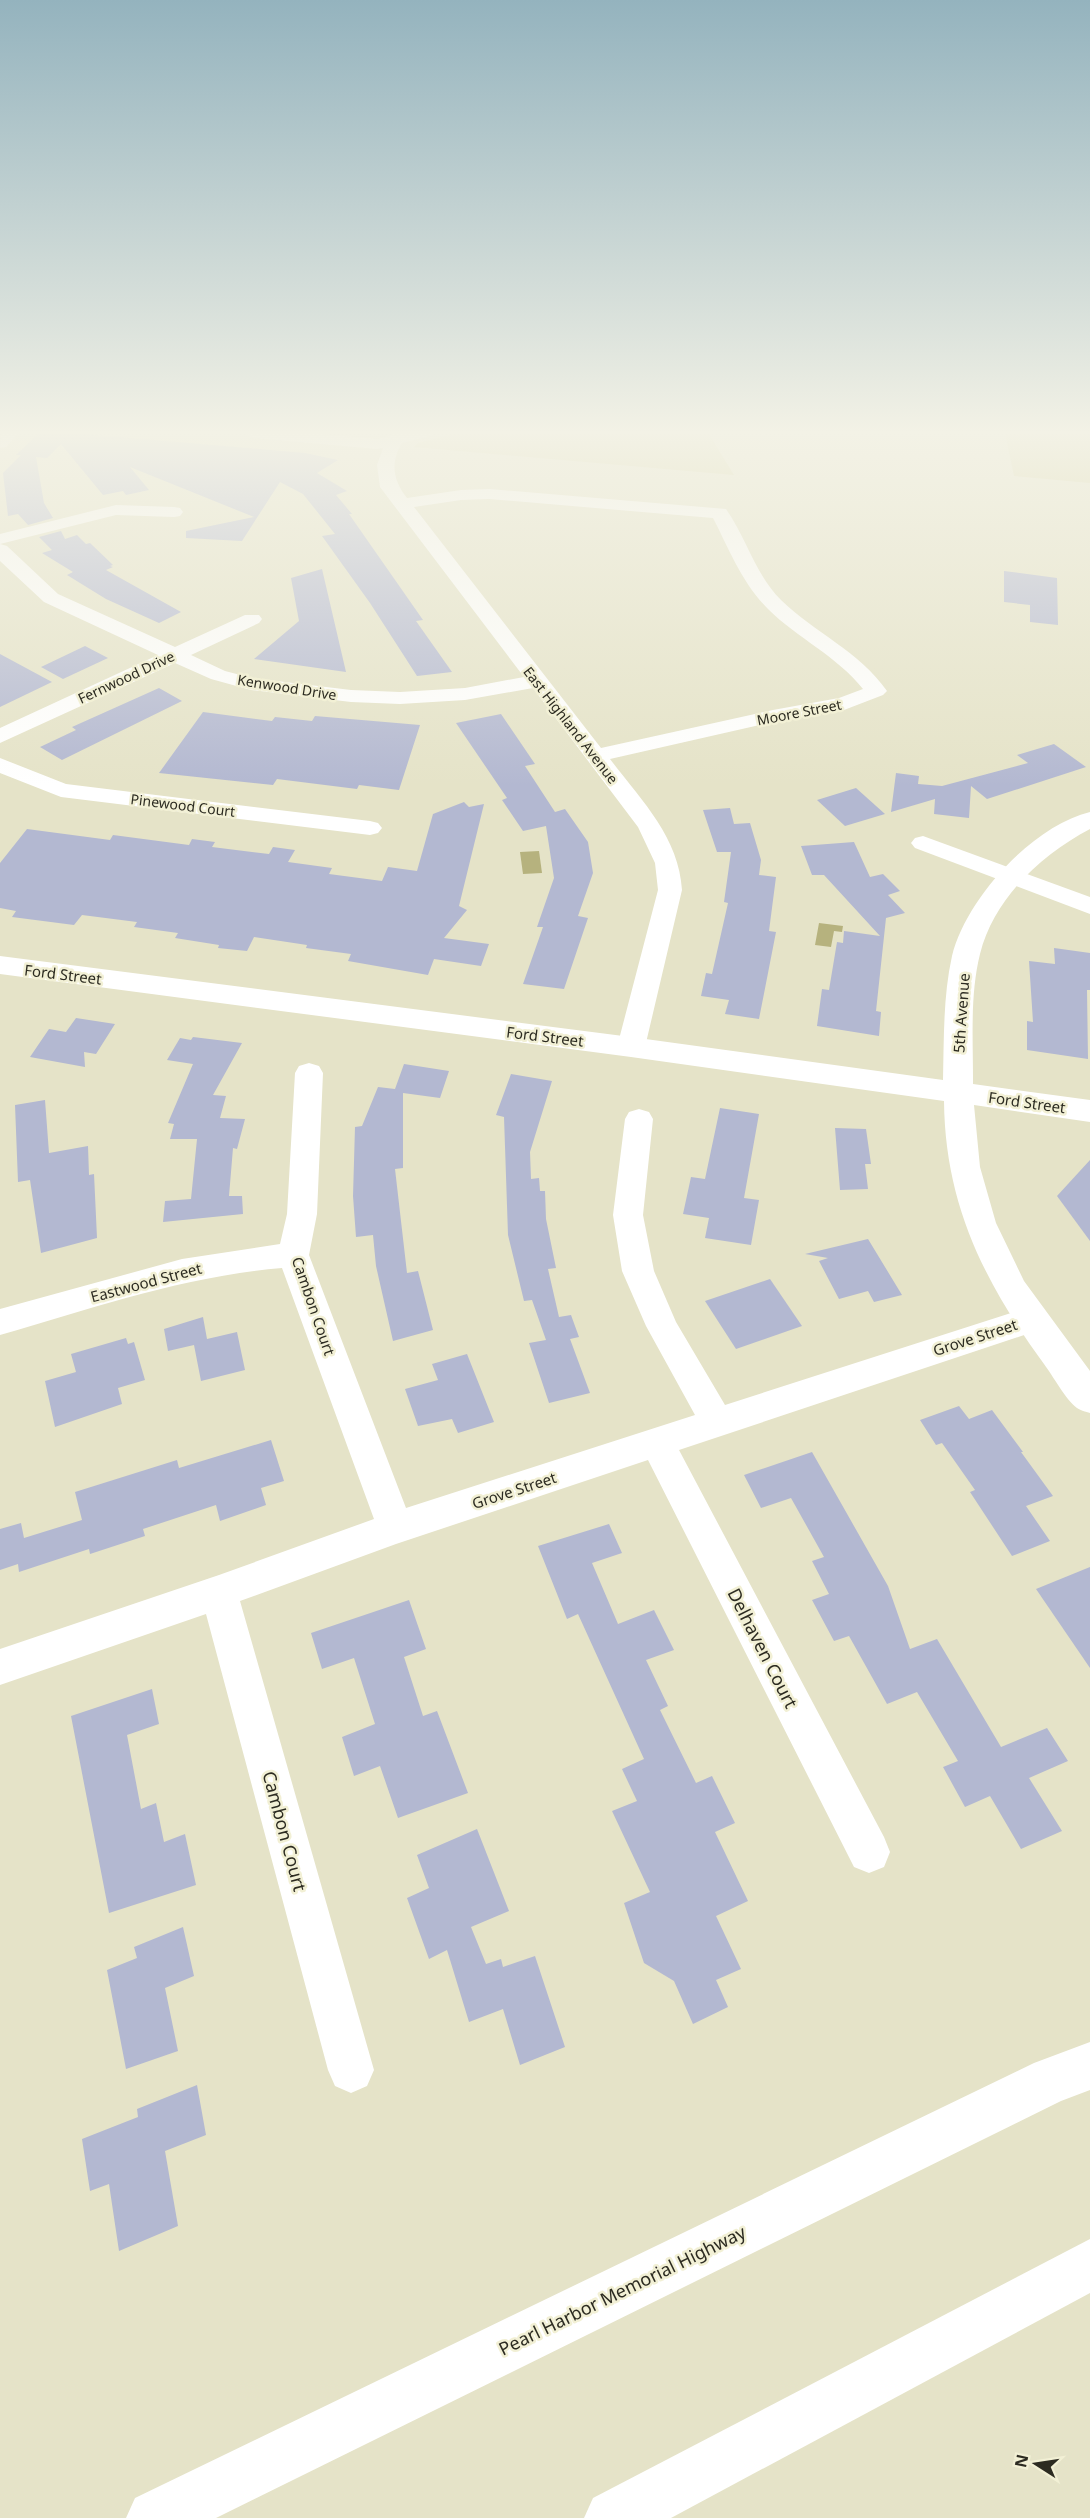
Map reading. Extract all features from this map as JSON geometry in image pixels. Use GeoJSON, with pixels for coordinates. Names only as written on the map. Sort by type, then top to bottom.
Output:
{"type":"FeatureCollection","features":[{"type":"Feature","properties":{"kind":"main road","name":"5th Avenue"},"geometry":{"type":"LineString","coordinates":[[957,1092],[962,977],[972,937],[989,905],[1012,876],[1047,844],[1090,819]]}},
{"type":"Feature","properties":{"kind":"main road","name":"Ford Street"},"geometry":{"type":"LineString","coordinates":[[0,965],[631,1047],[1090,1111]]}},
{"type":"Feature","properties":{"kind":"main road"},"geometry":{"type":"LineString","coordinates":[[957,1092],[963,1165],[990,1250],[1030,1320],[1090,1398]]}},
{"type":"Feature","properties":{"kind":"main road","name":"Pearl Harbor Memorial Highway"},"geometry":{"type":"LineString","coordinates":[[155,2518],[1051,2080],[1090,2066]]}},
{"type":"Feature","properties":{"kind":"main road"},"geometry":{"type":"LineString","coordinates":[[613,2518],[1090,2265]]}},
{"type":"Feature","properties":{"kind":"street","name":"Kenwood Drive"},"geometry":{"type":"LineString","coordinates":[[0,551],[51,598],[218,675],[251,684],[351,696],[440,697],[537,681]]}},
{"type":"Feature","properties":{"kind":"street","name":"East Highland Avenue"},"geometry":{"type":"LineString","coordinates":[[437,551],[664,848],[670,870],[670,890],[631,1047]]}},
{"type":"Feature","properties":{"kind":"street","name":"Moore Street"},"geometry":{"type":"LineString","coordinates":[[595,756],[773,716],[844,704],[876,691],[862,671],[790,617],[760,589],[738,551]]}},
{"type":"Feature","properties":{"kind":"street","name":"Fernwood Drive"},"geometry":{"type":"LineString","coordinates":[[0,736],[252,619]]}},
{"type":"Feature","properties":{"kind":"street","name":"Pinewood Court"},"geometry":{"type":"LineString","coordinates":[[0,765],[61,790],[370,828]]}},
{"type":"Feature","properties":{"kind":"street"},"geometry":{"type":"LineString","coordinates":[[923,843],[1090,906]]}},
{"type":"Feature","properties":{"kind":"street","name":"Cambon Court"},"geometry":{"type":"LineString","coordinates":[[309,1073],[302,1214],[293,1255],[395,1528]]}},
{"type":"Feature","properties":{"kind":"street"},"geometry":{"type":"LineString","coordinates":[[639,1119],[628,1215],[638,1271],[662,1326],[717,1422]]}},
{"type":"Feature","properties":{"kind":"street","name":"Eastwood Street"},"geometry":{"type":"LineString","coordinates":[[0,1322],[190,1269],[252,1257],[293,1255]]}},
{"type":"Feature","properties":{"kind":"street","name":"Grove Street"},"geometry":{"type":"LineString","coordinates":[[0,1666],[219,1592],[395,1528],[1030,1320]]}},
{"type":"Feature","properties":{"kind":"street","name":"Delhaven Court"},"geometry":{"type":"LineString","coordinates":[[657,1443],[869,1852]]}},
{"type":"Feature","properties":{"kind":"street","name":"Cambon Court"},"geometry":{"type":"LineString","coordinates":[[219,1592],[351,2070]]}},
{"type":"Feature","properties":{"kind":"shaded area"},"geometry":{"type":"Polygon","coordinates":[[[539,851],[542,873],[523,874],[520,852],[539,851]]]}},
{"type":"Feature","properties":{"kind":"shaded area"},"geometry":{"type":"Polygon","coordinates":[[[819,923],[843,926],[842,932],[834,931],[831,947],[815,945],[819,923]]]}},
{"type":"Feature","properties":{"kind":"building"},"geometry":{"type":"Polygon","coordinates":[[[50,551],[98,551],[113,565],[106,570],[181,612],[159,623],[106,599],[67,575],[73,572],[42,553],[50,551]]]}},
{"type":"Feature","properties":{"kind":"building"},"geometry":{"type":"Polygon","coordinates":[[[332,551],[374,551],[423,620],[416,621],[452,672],[417,676],[370,603],[332,551]]]}},
{"type":"Feature","properties":{"kind":"building"},"geometry":{"type":"Polygon","coordinates":[[[322,569],[346,672],[254,659],[299,621],[291,578],[322,569]]]}},
{"type":"Feature","properties":{"kind":"building"},"geometry":{"type":"Polygon","coordinates":[[[1004,571],[1057,578],[1058,625],[1030,622],[1030,605],[1004,602],[1004,571]]]}},
{"type":"Feature","properties":{"kind":"building"},"geometry":{"type":"Polygon","coordinates":[[[85,646],[108,658],[63,679],[41,667],[85,646]]]}},
{"type":"Feature","properties":{"kind":"building"},"geometry":{"type":"Polygon","coordinates":[[[0,654],[52,682],[0,707],[0,654]]]}},
{"type":"Feature","properties":{"kind":"building"},"geometry":{"type":"Polygon","coordinates":[[[159,688],[182,701],[62,760],[40,747],[76,730],[72,727],[159,688]]]}},
{"type":"Feature","properties":{"kind":"building"},"geometry":{"type":"Polygon","coordinates":[[[203,712],[272,721],[275,717],[312,721],[315,716],[420,725],[399,790],[359,785],[357,789],[277,779],[273,785],[159,773],[203,712]]]}},
{"type":"Feature","properties":{"kind":"building"},"geometry":{"type":"Polygon","coordinates":[[[501,714],[535,764],[525,766],[555,812],[565,809],[588,842],[593,873],[578,916],[588,918],[564,989],[523,984],[543,927],[537,927],[554,878],[546,826],[523,831],[502,800],[507,798],[456,723],[501,714]]]}},
{"type":"Feature","properties":{"kind":"building"},"geometry":{"type":"Polygon","coordinates":[[[1054,744],[1086,767],[987,799],[971,786],[969,818],[934,814],[935,799],[891,812],[896,773],[919,776],[918,784],[942,786],[1028,763],[1017,755],[1054,744]]]}},
{"type":"Feature","properties":{"kind":"building"},"geometry":{"type":"Polygon","coordinates":[[[856,788],[885,814],[845,826],[817,800],[856,788]]]}},
{"type":"Feature","properties":{"kind":"building"},"geometry":{"type":"Polygon","coordinates":[[[464,802],[469,807],[484,804],[459,906],[467,910],[444,938],[489,944],[481,966],[434,959],[428,975],[348,961],[351,954],[306,948],[307,945],[254,937],[247,951],[218,948],[219,945],[175,938],[178,933],[134,927],[137,922],[82,915],[74,925],[12,917],[16,911],[0,908],[0,863],[27,829],[110,840],[113,835],[189,845],[192,839],[215,842],[212,847],[269,854],[273,847],[295,850],[288,862],[332,868],[329,874],[382,881],[388,867],[417,871],[433,814],[464,802]]]}},
{"type":"Feature","properties":{"kind":"building"},"geometry":{"type":"Polygon","coordinates":[[[730,808],[734,824],[750,823],[761,860],[759,875],[776,877],[769,931],[776,932],[759,1019],[725,1014],[729,1000],[701,996],[706,973],[712,974],[728,903],[724,902],[731,852],[717,852],[703,810],[730,808]]]}},
{"type":"Feature","properties":{"kind":"building"},"geometry":{"type":"Polygon","coordinates":[[[854,842],[870,877],[883,874],[900,891],[888,895],[905,913],[886,918],[876,1011],[881,1012],[879,1036],[817,1026],[822,989],[829,990],[837,942],[843,943],[844,931],[880,936],[824,875],[812,875],[801,846],[854,842]]]}},
{"type":"Feature","properties":{"kind":"building"},"geometry":{"type":"Polygon","coordinates":[[[1054,948],[1090,953],[1090,990],[1087,990],[1088,1059],[1027,1050],[1027,1021],[1033,1022],[1029,961],[1055,964],[1054,948]]]}},
{"type":"Feature","properties":{"kind":"building"},"geometry":{"type":"Polygon","coordinates":[[[76,1018],[115,1024],[96,1054],[84,1052],[85,1067],[30,1057],[49,1029],[66,1032],[76,1018]]]}},
{"type":"Feature","properties":{"kind":"building"},"geometry":{"type":"Polygon","coordinates":[[[193,1037],[242,1043],[213,1095],[226,1096],[220,1118],[245,1119],[237,1149],[233,1148],[229,1196],[242,1196],[243,1214],[163,1222],[165,1201],[191,1199],[197,1139],[170,1139],[174,1124],[168,1123],[193,1064],[167,1060],[180,1038],[191,1040],[193,1037]]]}},
{"type":"Feature","properties":{"kind":"building"},"geometry":{"type":"Polygon","coordinates":[[[404,1064],[449,1071],[440,1098],[403,1093],[403,1168],[395,1169],[407,1273],[418,1271],[433,1330],[393,1341],[376,1266],[373,1235],[356,1237],[353,1196],[355,1127],[362,1126],[378,1087],[395,1089],[404,1064]]]}},
{"type":"Feature","properties":{"kind":"building"},"geometry":{"type":"Polygon","coordinates":[[[511,1074],[552,1081],[530,1152],[531,1179],[539,1178],[540,1191],[545,1191],[546,1219],[556,1268],[548,1269],[559,1317],[571,1315],[579,1337],[570,1339],[590,1393],[549,1403],[529,1343],[546,1340],[532,1300],[524,1301],[508,1235],[504,1117],[496,1115],[511,1074]]]}},
{"type":"Feature","properties":{"kind":"building"},"geometry":{"type":"Polygon","coordinates":[[[45,1100],[49,1153],[88,1146],[89,1175],[94,1174],[97,1238],[41,1253],[30,1180],[18,1182],[15,1105],[45,1100]]]}},
{"type":"Feature","properties":{"kind":"building"},"geometry":{"type":"Polygon","coordinates":[[[720,1108],[759,1114],[744,1198],[759,1200],[751,1245],[705,1238],[709,1218],[683,1214],[691,1177],[705,1179],[720,1108]]]}},
{"type":"Feature","properties":{"kind":"building"},"geometry":{"type":"Polygon","coordinates":[[[835,1128],[866,1129],[871,1164],[865,1164],[868,1189],[840,1190],[835,1128]]]}},
{"type":"Feature","properties":{"kind":"building"},"geometry":{"type":"Polygon","coordinates":[[[1090,1160],[1090,1241],[1057,1196],[1090,1160]]]}},
{"type":"Feature","properties":{"kind":"building"},"geometry":{"type":"Polygon","coordinates":[[[868,1239],[902,1295],[874,1302],[868,1291],[839,1299],[819,1261],[828,1258],[805,1254],[868,1239]]]}},
{"type":"Feature","properties":{"kind":"building"},"geometry":{"type":"Polygon","coordinates":[[[770,1279],[802,1326],[736,1349],[705,1301],[770,1279]]]}},
{"type":"Feature","properties":{"kind":"building"},"geometry":{"type":"Polygon","coordinates":[[[203,1317],[207,1339],[237,1332],[245,1370],[201,1381],[194,1345],[168,1351],[164,1329],[203,1317]]]}},
{"type":"Feature","properties":{"kind":"building"},"geometry":{"type":"Polygon","coordinates":[[[126,1338],[128,1344],[134,1342],[145,1380],[118,1388],[122,1404],[55,1427],[45,1381],[76,1372],[71,1354],[126,1338]]]}},
{"type":"Feature","properties":{"kind":"building"},"geometry":{"type":"Polygon","coordinates":[[[467,1354],[494,1422],[458,1433],[452,1419],[418,1426],[405,1389],[438,1380],[432,1364],[467,1354]]]}},
{"type":"Feature","properties":{"kind":"building"},"geometry":{"type":"Polygon","coordinates":[[[959,1406],[969,1419],[992,1410],[1053,1496],[1026,1506],[1050,1541],[1012,1556],[970,1492],[975,1490],[942,1443],[936,1445],[920,1420],[959,1406]]]}},
{"type":"Feature","properties":{"kind":"building"},"geometry":{"type":"Polygon","coordinates":[[[271,1440],[284,1481],[261,1488],[266,1505],[220,1521],[216,1505],[143,1529],[145,1536],[90,1554],[89,1549],[19,1572],[18,1564],[0,1570],[0,1529],[21,1523],[24,1538],[82,1520],[75,1492],[177,1460],[179,1468],[271,1440]]]}},
{"type":"Feature","properties":{"kind":"building"},"geometry":{"type":"Polygon","coordinates":[[[812,1452],[888,1586],[910,1649],[937,1639],[1001,1747],[1047,1728],[1068,1761],[1029,1778],[1062,1831],[1021,1849],[990,1796],[965,1807],[943,1767],[958,1761],[917,1692],[887,1704],[849,1636],[834,1641],[812,1600],[829,1594],[812,1561],[824,1557],[791,1498],[761,1508],[744,1475],[812,1452]]]}},
{"type":"Feature","properties":{"kind":"building"},"geometry":{"type":"Polygon","coordinates":[[[609,1524],[622,1553],[592,1563],[618,1624],[654,1610],[674,1650],[646,1660],[668,1706],[660,1710],[696,1783],[712,1776],[735,1823],[715,1832],[748,1901],[716,1916],[741,1969],[716,1980],[728,2007],[693,2024],[674,1981],[644,1963],[624,1903],[650,1892],[612,1811],[637,1801],[622,1769],[644,1759],[578,1614],[567,1619],[538,1546],[609,1524]]]}},
{"type":"Feature","properties":{"kind":"building"},"geometry":{"type":"Polygon","coordinates":[[[1090,1567],[1090,1668],[1036,1589],[1090,1567]]]}},
{"type":"Feature","properties":{"kind":"building"},"geometry":{"type":"Polygon","coordinates":[[[409,1600],[426,1649],[404,1657],[423,1716],[437,1711],[468,1793],[398,1818],[380,1766],[354,1776],[342,1737],[375,1724],[354,1658],[322,1669],[311,1633],[409,1600]]]}},
{"type":"Feature","properties":{"kind":"building"},"geometry":{"type":"Polygon","coordinates":[[[152,1689],[159,1724],[127,1735],[141,1809],[156,1803],[164,1842],[185,1834],[196,1885],[109,1913],[71,1716],[152,1689]]]}},
{"type":"Feature","properties":{"kind":"building"},"geometry":{"type":"Polygon","coordinates":[[[477,1829],[509,1911],[471,1927],[486,1964],[501,1959],[503,1967],[535,1956],[565,2047],[520,2065],[503,2009],[469,2022],[447,1950],[429,1959],[407,1898],[429,1888],[417,1855],[477,1829]]]}},
{"type":"Feature","properties":{"kind":"building"},"geometry":{"type":"Polygon","coordinates":[[[183,1927],[194,1976],[165,1988],[178,2051],[126,2069],[107,1970],[137,1958],[134,1947],[183,1927]]]}},
{"type":"Feature","properties":{"kind":"building"},"geometry":{"type":"Polygon","coordinates":[[[197,2085],[206,2135],[165,2151],[178,2226],[119,2251],[109,2184],[90,2191],[82,2139],[138,2117],[137,2109],[197,2085]]]}}]}
